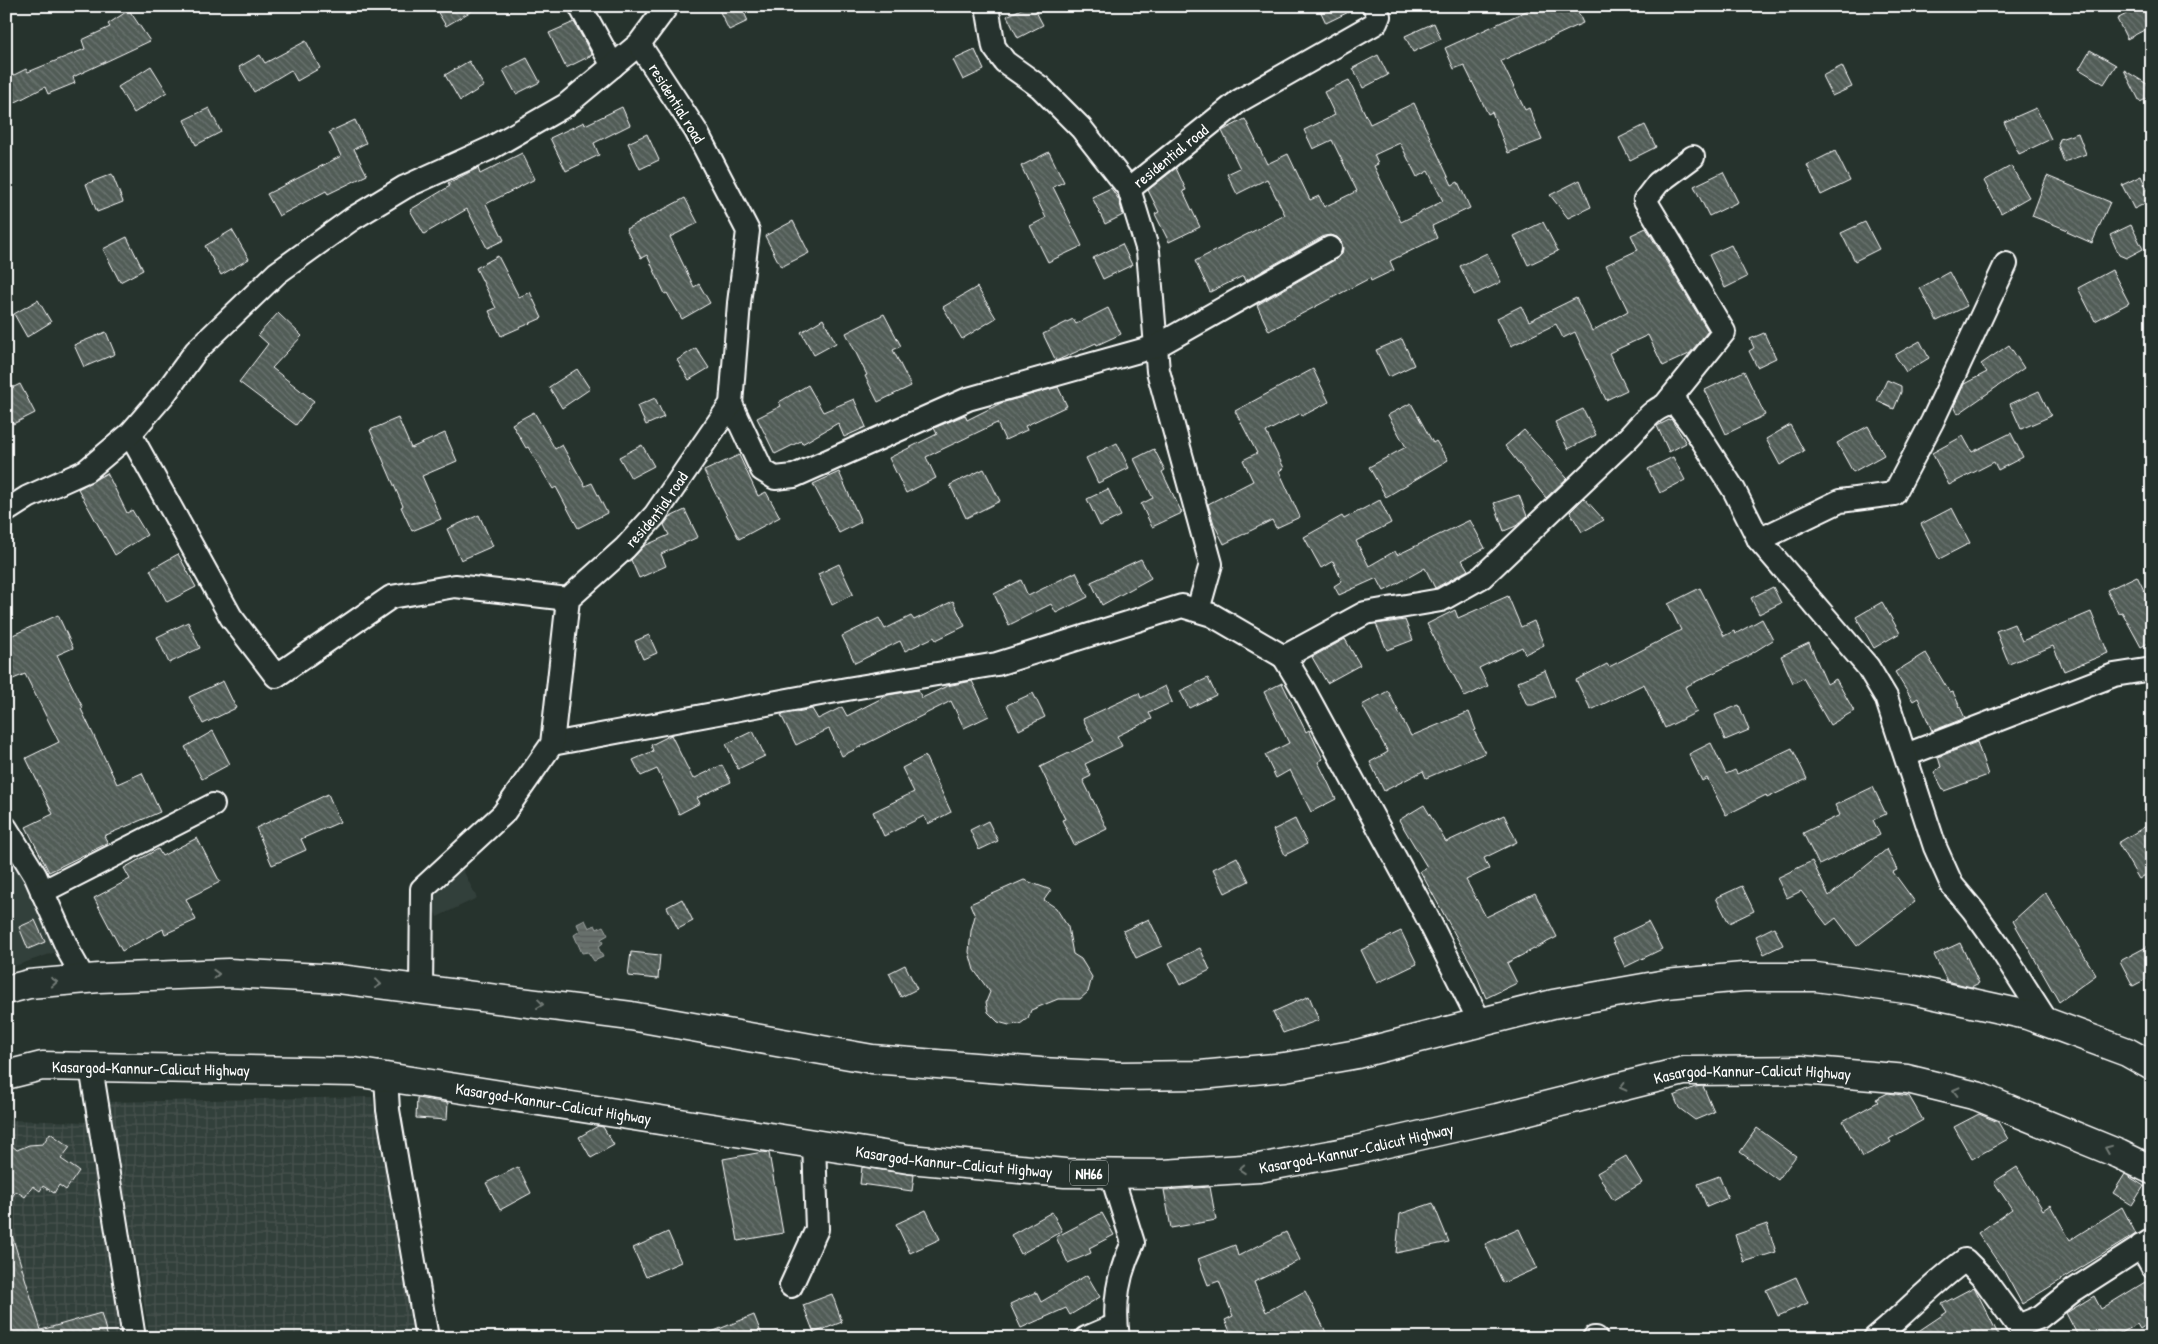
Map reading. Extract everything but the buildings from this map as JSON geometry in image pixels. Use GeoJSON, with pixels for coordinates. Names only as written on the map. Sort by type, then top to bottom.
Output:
{"type":"FeatureCollection","features":[{"type":"Feature","properties":{"kind":"highway"},"geometry":{"type":"LineString","coordinates":[[6,990],[29,984],[84,979],[228,973],[339,979],[631,1016],[872,1059],[1119,1076],[1201,1075],[1285,1067],[1357,1054],[1553,1004],[1666,984],[1743,977],[1816,977],[1913,990],[2026,1014],[2126,1052],[2152,1066]]}},
{"type":"Feature","properties":{"kind":"highway","name":"Kasargod-Kannur-Calicut Highway"},"geometry":{"type":"LineString","coordinates":[[6,1075],[42,1066],[354,1072],[909,1159],[1065,1173],[1162,1174],[1259,1168],[1356,1150],[1498,1118],[1684,1071],[1802,1070],[1907,1078],[1977,1096],[2119,1154],[2152,1170]]}},
{"type":"Feature","properties":{"kind":"street"},"geometry":{"type":"LineString","coordinates":[[580,6],[613,66]]}},
{"type":"Feature","properties":{"kind":"street"},"geometry":{"type":"LineString","coordinates":[[6,511],[28,497],[86,471],[130,434],[166,392],[196,351],[277,273],[352,219],[405,187],[491,148],[566,105],[639,44],[667,6]]}},
{"type":"Feature","properties":{"kind":"street","name":"residential road"},"geometry":{"type":"LineString","coordinates":[[987,6],[994,47],[1005,62],[1040,86],[1081,128],[1129,190],[1239,101],[1376,22],[1379,16],[1374,6]]}},
{"type":"Feature","properties":{"kind":"street","name":"residential road"},"geometry":{"type":"LineString","coordinates":[[568,599],[624,548],[655,515],[731,404],[739,303],[748,231],[696,131],[639,44]]}},
{"type":"Feature","properties":{"kind":"street"},"geometry":{"type":"LineString","coordinates":[[1284,657],[1366,613],[1441,600],[1482,577],[1651,414],[1666,404],[1724,332],[1645,200],[1658,183],[1693,157]]}},
{"type":"Feature","properties":{"kind":"street"},"geometry":{"type":"LineString","coordinates":[[1129,190],[1148,251],[1158,371],[1211,564],[1198,610]]}},
{"type":"Feature","properties":{"kind":"street"},"geometry":{"type":"LineString","coordinates":[[731,404],[762,470],[775,478],[794,476],[968,398],[1157,346],[1330,248]]}},
{"type":"Feature","properties":{"kind":"street"},"geometry":{"type":"LineString","coordinates":[[1759,540],[1840,501],[1894,494],[1932,422],[2006,264]]}},
{"type":"Feature","properties":{"kind":"street"},"geometry":{"type":"LineString","coordinates":[[1666,404],[1676,404],[1693,426],[1734,490],[1759,540],[1868,668],[1886,697],[1935,847],[1952,885],[1973,910],[2000,948],[2048,1023]]}},
{"type":"Feature","properties":{"kind":"street"},"geometry":{"type":"LineString","coordinates":[[130,434],[231,617],[276,676],[390,597],[455,586],[568,599],[552,744],[503,814],[422,889],[421,989]]}},
{"type":"Feature","properties":{"kind":"street"},"geometry":{"type":"LineString","coordinates":[[552,744],[847,689],[997,664],[1182,606],[1198,610],[1212,615],[1284,657],[1305,692],[1425,913],[1480,1022]]}},
{"type":"Feature","properties":{"kind":"street"},"geometry":{"type":"LineString","coordinates":[[1906,755],[2114,675],[2152,669]]}},
{"type":"Feature","properties":{"kind":"street"},"geometry":{"type":"LineString","coordinates":[[42,892],[213,805]]}},
{"type":"Feature","properties":{"kind":"street"},"geometry":{"type":"LineString","coordinates":[[6,828],[35,875],[70,954],[84,979]]}},
{"type":"Feature","properties":{"kind":"street"},"geometry":{"type":"LineString","coordinates":[[91,1067],[134,1338]]}},
{"type":"Feature","properties":{"kind":"street"},"geometry":{"type":"LineString","coordinates":[[386,1077],[388,1110],[427,1338]]}},
{"type":"Feature","properties":{"kind":"street"},"geometry":{"type":"LineString","coordinates":[[791,1286],[817,1229],[814,1144]]}},
{"type":"Feature","properties":{"kind":"street"},"geometry":{"type":"LineString","coordinates":[[1086,1338],[1117,1331],[1115,1314],[1122,1265],[1133,1243],[1111,1173]]}},
{"type":"Feature","properties":{"kind":"street"},"geometry":{"type":"LineString","coordinates":[[1875,1338],[1941,1279],[1966,1260],[1984,1279],[2018,1326],[2040,1317],[2074,1290],[2146,1243],[2152,1266]]}},
{"type":"Feature","properties":{"kind":"shaded area"},"geometry":{"type":"Polygon","coordinates":[[[6,845],[21,869],[56,952],[6,969],[6,845]]]}},
{"type":"Feature","properties":{"kind":"shaded area"},"geometry":{"type":"Polygon","coordinates":[[[463,870],[477,898],[437,917],[428,897],[463,870]]]}},
{"type":"Feature","properties":{"kind":"shaded area"},"geometry":{"type":"Polygon","coordinates":[[[585,920],[589,928],[595,925],[597,929],[603,926],[608,935],[601,939],[603,943],[598,947],[603,957],[594,961],[588,952],[582,953],[574,935],[580,931],[577,924],[585,920]]]}},
{"type":"Feature","properties":{"kind":"shaded area"},"geometry":{"type":"Polygon","coordinates":[[[372,1097],[417,1338],[150,1338],[108,1102],[372,1097]]]}},
{"type":"Feature","properties":{"kind":"shaded area"},"geometry":{"type":"Polygon","coordinates":[[[6,1120],[90,1122],[125,1338],[6,1338],[6,1120]]]}}]}
